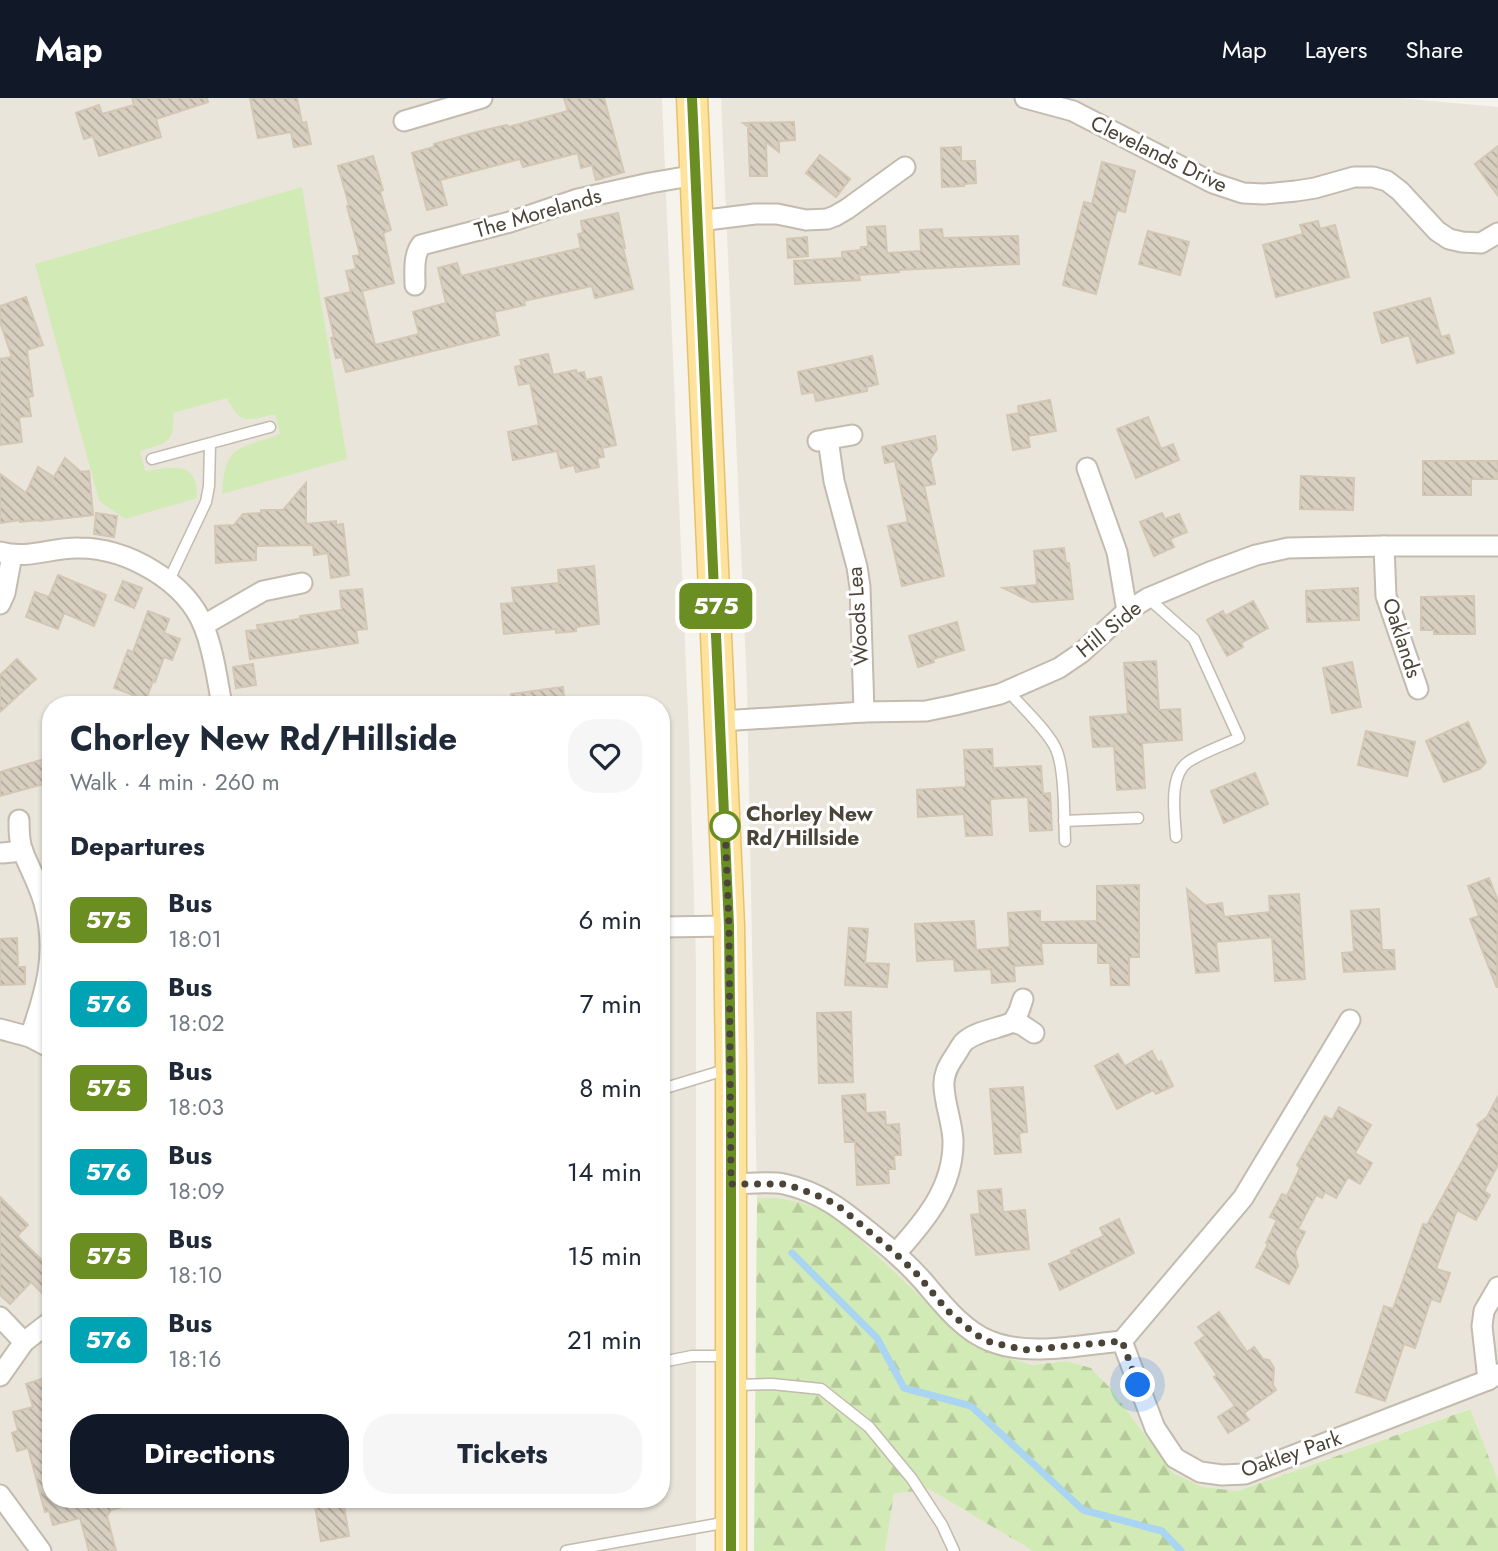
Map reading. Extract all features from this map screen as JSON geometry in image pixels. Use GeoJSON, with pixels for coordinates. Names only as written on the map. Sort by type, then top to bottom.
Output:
{"type":"FeatureCollection","features":[{"type":"Feature","properties":{"kind":"main road"},"geometry":{"type":"LineString","coordinates":[[692,98],[729,926],[731,1536]]}},
{"type":"Feature","properties":{"kind":"street"},"geometry":{"type":"LineString","coordinates":[[404,121],[482,98]]}},
{"type":"Feature","properties":{"kind":"street","name":"Clevelands Drive"},"geometry":{"type":"LineString","coordinates":[[1025,98],[1073,111],[1213,183],[1243,193],[1305,190],[1354,177],[1373,177],[1387,181],[1400,191],[1437,231],[1449,239],[1480,243],[1498,233]]}},
{"type":"Feature","properties":{"kind":"street"},"geometry":{"type":"LineString","coordinates":[[699,220],[755,214],[776,214],[806,220],[827,219],[847,209],[877,177],[905,167]]}},
{"type":"Feature","properties":{"kind":"street","name":"The Morelands"},"geometry":{"type":"LineString","coordinates":[[415,285],[416,256],[421,245],[510,222],[578,199],[696,175]]}},
{"type":"Feature","properties":{"kind":"street","name":"Woods Lea"},"geometry":{"type":"LineString","coordinates":[[852,435],[823,440],[857,566],[864,712]]}},
{"type":"Feature","properties":{"kind":"street"},"geometry":{"type":"LineString","coordinates":[[1086,469],[1117,552],[1127,611]]}},
{"type":"Feature","properties":{"kind":"street","name":"Oaklands"},"geometry":{"type":"LineString","coordinates":[[1384,546],[1386,596],[1419,689]]}},
{"type":"Feature","properties":{"kind":"street","name":"Hill Side"},"geometry":{"type":"LineString","coordinates":[[721,721],[926,711],[1007,691],[1059,668],[1081,653],[1127,611],[1148,598],[1255,555],[1288,548],[1498,546]]}},
{"type":"Feature","properties":{"kind":"street"},"geometry":{"type":"LineString","coordinates":[[0,604],[5,593],[6,554],[92,548],[111,551],[128,558],[169,580],[204,625],[220,696]]}},
{"type":"Feature","properties":{"kind":"street"},"geometry":{"type":"LineString","coordinates":[[204,625],[261,583],[302,583]]}},
{"type":"Feature","properties":{"kind":"street"},"geometry":{"type":"LineString","coordinates":[[19,820],[23,851],[42,898]]}},
{"type":"Feature","properties":{"kind":"street"},"geometry":{"type":"LineString","coordinates":[[2,853],[23,851]]}},
{"type":"Feature","properties":{"kind":"street"},"geometry":{"type":"LineString","coordinates":[[670,927],[729,926]]}},
{"type":"Feature","properties":{"kind":"street"},"geometry":{"type":"LineString","coordinates":[[1013,1022],[1023,999]]}},
{"type":"Feature","properties":{"kind":"street"},"geometry":{"type":"LineString","coordinates":[[30,1037],[42,1002]]}},
{"type":"Feature","properties":{"kind":"street"},"geometry":{"type":"LineString","coordinates":[[731,1184],[786,1184],[836,1204],[916,1273],[948,1311],[975,1334],[990,1342],[1025,1350],[1122,1341],[1243,1198],[1350,1020]]}},
{"type":"Feature","properties":{"kind":"street"},"geometry":{"type":"LineString","coordinates":[[896,1254],[927,1219],[939,1199],[948,1174],[953,1140],[943,1087],[947,1067],[965,1042],[975,1035],[1013,1022],[1034,1033]]}},
{"type":"Feature","properties":{"kind":"street"},"geometry":{"type":"LineString","coordinates":[[0,1029],[42,1043]]}},
{"type":"Feature","properties":{"kind":"street","name":"Oakley Park"},"geometry":{"type":"LineString","coordinates":[[1122,1341],[1155,1428],[1175,1458],[1200,1472],[1245,1474],[1493,1377],[1482,1326],[1484,1311],[1498,1287]]}},
{"type":"Feature","properties":{"kind":"street"},"geometry":{"type":"LineString","coordinates":[[0,1317],[24,1342]]}},
{"type":"Feature","properties":{"kind":"street"},"geometry":{"type":"LineString","coordinates":[[0,1376],[24,1342],[42,1328]]}},
{"type":"Feature","properties":{"kind":"street"},"geometry":{"type":"LineString","coordinates":[[0,1494],[39,1550]]}},
{"type":"Feature","properties":{"kind":"lane"},"geometry":{"type":"LineString","coordinates":[[152,459],[270,427]]}},
{"type":"Feature","properties":{"kind":"lane"},"geometry":{"type":"LineString","coordinates":[[169,580],[205,502],[209,486],[209,444]]}},
{"type":"Feature","properties":{"kind":"lane"},"geometry":{"type":"LineString","coordinates":[[1148,598],[1195,639],[1239,738],[1187,763],[1178,773],[1174,789],[1176,837]]}},
{"type":"Feature","properties":{"kind":"lane"},"geometry":{"type":"LineString","coordinates":[[1007,691],[1047,735],[1056,749],[1060,765],[1065,841]]}},
{"type":"Feature","properties":{"kind":"lane"},"geometry":{"type":"LineString","coordinates":[[1064,821],[1138,818]]}},
{"type":"Feature","properties":{"kind":"lane"},"geometry":{"type":"LineString","coordinates":[[670,1087],[731,1068]]}},
{"type":"Feature","properties":{"kind":"lane"},"geometry":{"type":"LineString","coordinates":[[670,1360],[692,1356],[772,1384],[821,1389],[869,1427],[912,1479],[942,1525],[954,1551]]}},
{"type":"Feature","properties":{"kind":"lane"},"geometry":{"type":"LineString","coordinates":[[566,1551],[731,1536]]}},
{"type":"Feature","properties":{"kind":"shaded area"},"geometry":{"type":"Polygon","coordinates":[[[0,98],[662,98],[696,960],[696,1551],[0,1551],[0,98]]]}},
{"type":"Feature","properties":{"kind":"shaded area"},"geometry":{"type":"Polygon","coordinates":[[[721,98],[1398,98],[1498,107],[1498,1481],[1469,1409],[1237,1491],[1202,1488],[1173,1473],[1111,1389],[1091,1368],[1067,1361],[1032,1365],[974,1347],[833,1214],[777,1198],[757,1198],[747,687],[721,98]]]}},
{"type":"Feature","properties":{"kind":"shaded area"},"geometry":{"type":"Polygon","coordinates":[[[929,1489],[1033,1551],[885,1551],[894,1494],[929,1489]]]}},
{"type":"Feature","properties":{"kind":"green space"},"geometry":{"type":"Polygon","coordinates":[[[302,187],[347,459],[222,494],[231,456],[244,446],[280,434],[275,414],[246,419],[237,414],[227,398],[173,413],[173,431],[167,441],[140,451],[145,471],[174,468],[188,472],[193,477],[197,498],[125,519],[99,501],[35,264],[302,187]]]}},
{"type":"Feature","properties":{"kind":"green space"},"geometry":{"type":"Polygon","coordinates":[[[757,1198],[798,1202],[833,1214],[974,1347],[1032,1365],[1067,1361],[1091,1368],[1111,1389],[1173,1473],[1202,1487],[1237,1491],[1470,1409],[1498,1481],[1498,1551],[1033,1551],[929,1489],[894,1494],[885,1551],[754,1551],[757,1198]]]}},
{"type":"Feature","properties":{"kind":"building"},"geometry":{"type":"Polygon","coordinates":[[[132,98],[207,98],[208,102],[156,119],[161,137],[99,156],[93,136],[84,139],[76,113],[99,105],[102,114],[134,105],[132,98]]]}},
{"type":"Feature","properties":{"kind":"building"},"geometry":{"type":"Polygon","coordinates":[[[250,98],[297,98],[302,123],[306,122],[311,144],[294,147],[291,132],[258,138],[250,98]]]}},
{"type":"Feature","properties":{"kind":"building"},"geometry":{"type":"Polygon","coordinates":[[[564,98],[604,98],[624,172],[596,180],[592,165],[581,168],[578,153],[523,167],[520,159],[440,180],[447,205],[427,210],[412,153],[473,133],[568,111],[564,98]]]}},
{"type":"Feature","properties":{"kind":"building"},"geometry":{"type":"Polygon","coordinates":[[[794,122],[795,140],[779,141],[779,152],[766,142],[767,176],[750,176],[748,129],[751,129],[743,123],[794,122]]]}},
{"type":"Feature","properties":{"kind":"building"},"geometry":{"type":"Polygon","coordinates":[[[1498,146],[1498,196],[1475,164],[1498,146]]]}},
{"type":"Feature","properties":{"kind":"building"},"geometry":{"type":"Polygon","coordinates":[[[961,147],[961,161],[975,161],[976,183],[942,187],[941,148],[961,147]]]}},
{"type":"Feature","properties":{"kind":"building"},"geometry":{"type":"Polygon","coordinates":[[[820,155],[850,179],[836,197],[806,173],[820,155]]]}},
{"type":"Feature","properties":{"kind":"building"},"geometry":{"type":"Polygon","coordinates":[[[373,156],[391,230],[383,233],[394,283],[362,291],[375,345],[419,334],[413,312],[446,303],[438,268],[457,263],[461,276],[581,248],[578,234],[583,233],[581,221],[618,213],[633,289],[595,298],[592,286],[524,301],[525,305],[494,312],[499,335],[346,372],[342,357],[336,358],[325,298],[351,292],[346,271],[356,269],[353,256],[360,255],[338,166],[373,156]]]}},
{"type":"Feature","properties":{"kind":"building"},"geometry":{"type":"Polygon","coordinates":[[[1102,162],[1135,171],[1125,212],[1117,210],[1096,294],[1063,285],[1084,202],[1092,204],[1102,162]]]}},
{"type":"Feature","properties":{"kind":"building"},"geometry":{"type":"Polygon","coordinates":[[[1318,221],[1320,229],[1335,225],[1349,277],[1276,297],[1263,245],[1303,234],[1300,225],[1318,221]]]}},
{"type":"Feature","properties":{"kind":"building"},"geometry":{"type":"Polygon","coordinates":[[[885,226],[887,253],[921,251],[920,230],[942,229],[943,238],[1018,236],[1019,264],[899,270],[859,275],[860,280],[795,284],[794,261],[842,258],[842,252],[868,247],[867,227],[885,226]]]}},
{"type":"Feature","properties":{"kind":"building"},"geometry":{"type":"Polygon","coordinates":[[[1148,231],[1189,242],[1180,275],[1139,264],[1148,231]]]}},
{"type":"Feature","properties":{"kind":"building"},"geometry":{"type":"Polygon","coordinates":[[[807,237],[808,256],[788,258],[787,239],[807,237]]]}},
{"type":"Feature","properties":{"kind":"building"},"geometry":{"type":"Polygon","coordinates":[[[26,297],[43,345],[27,350],[33,396],[28,397],[31,416],[19,417],[22,442],[0,445],[0,359],[12,357],[0,322],[0,306],[26,297]]]}},
{"type":"Feature","properties":{"kind":"building"},"geometry":{"type":"Polygon","coordinates":[[[1430,298],[1441,337],[1449,335],[1454,353],[1417,363],[1409,335],[1382,343],[1374,313],[1430,298]]]}},
{"type":"Feature","properties":{"kind":"building"},"geometry":{"type":"Polygon","coordinates":[[[548,354],[553,375],[576,370],[577,373],[584,372],[586,380],[601,377],[616,445],[602,448],[604,457],[597,458],[599,467],[576,472],[574,465],[561,468],[557,451],[513,460],[508,432],[539,425],[530,383],[519,385],[515,367],[522,365],[520,360],[548,354]]]}},
{"type":"Feature","properties":{"kind":"building"},"geometry":{"type":"Polygon","coordinates":[[[872,356],[878,384],[867,387],[867,391],[816,401],[814,392],[802,394],[798,372],[872,356]]]}},
{"type":"Feature","properties":{"kind":"building"},"geometry":{"type":"Polygon","coordinates":[[[1050,400],[1056,431],[1028,436],[1030,447],[1013,450],[1007,415],[1019,413],[1018,406],[1050,400]]]}},
{"type":"Feature","properties":{"kind":"building"},"geometry":{"type":"Polygon","coordinates":[[[1148,417],[1161,449],[1173,444],[1179,460],[1136,478],[1117,429],[1148,417]]]}},
{"type":"Feature","properties":{"kind":"building"},"geometry":{"type":"Polygon","coordinates":[[[935,436],[937,449],[930,459],[935,484],[924,486],[944,576],[902,586],[888,526],[908,522],[895,461],[885,463],[882,447],[935,436]]]}},
{"type":"Feature","properties":{"kind":"building"},"geometry":{"type":"Polygon","coordinates":[[[65,458],[81,472],[89,471],[93,515],[0,523],[0,474],[26,493],[38,467],[54,477],[65,458]]]}},
{"type":"Feature","properties":{"kind":"building"},"geometry":{"type":"Polygon","coordinates":[[[1423,461],[1498,461],[1498,479],[1471,479],[1471,495],[1423,495],[1423,461]]]}},
{"type":"Feature","properties":{"kind":"building"},"geometry":{"type":"Polygon","coordinates":[[[1301,476],[1354,478],[1353,510],[1300,509],[1301,476]]]}},
{"type":"Feature","properties":{"kind":"building"},"geometry":{"type":"Polygon","coordinates":[[[306,483],[306,524],[336,521],[336,525],[343,524],[349,575],[331,578],[328,553],[314,555],[313,545],[256,546],[256,560],[216,563],[215,526],[234,525],[243,514],[261,513],[261,510],[283,510],[306,483]]]}},
{"type":"Feature","properties":{"kind":"building"},"geometry":{"type":"Polygon","coordinates":[[[96,513],[117,516],[114,537],[94,534],[96,513]]]}},
{"type":"Feature","properties":{"kind":"building"},"geometry":{"type":"Polygon","coordinates":[[[1162,513],[1165,519],[1179,514],[1187,532],[1170,539],[1174,547],[1154,556],[1140,522],[1162,513]]]}},
{"type":"Feature","properties":{"kind":"building"},"geometry":{"type":"Polygon","coordinates":[[[1064,548],[1066,563],[1069,563],[1073,599],[1032,602],[1003,588],[1037,585],[1034,551],[1064,548]]]}},
{"type":"Feature","properties":{"kind":"building"},"geometry":{"type":"Polygon","coordinates":[[[594,566],[599,624],[576,627],[576,631],[556,633],[556,629],[504,634],[501,604],[514,603],[512,588],[559,583],[558,570],[594,566]]]}},
{"type":"Feature","properties":{"kind":"building"},"geometry":{"type":"Polygon","coordinates":[[[58,575],[106,595],[94,626],[64,613],[58,629],[26,617],[35,592],[49,597],[58,575]]]}},
{"type":"Feature","properties":{"kind":"building"},"geometry":{"type":"Polygon","coordinates":[[[123,581],[142,588],[134,608],[115,600],[123,581]]]}},
{"type":"Feature","properties":{"kind":"building"},"geometry":{"type":"Polygon","coordinates":[[[1358,588],[1359,620],[1307,622],[1306,591],[1358,588]]]}},
{"type":"Feature","properties":{"kind":"building"},"geometry":{"type":"Polygon","coordinates":[[[362,589],[367,629],[356,630],[358,643],[250,659],[246,631],[258,630],[257,625],[342,610],[340,591],[362,589]]]}},
{"type":"Feature","properties":{"kind":"building"},"geometry":{"type":"Polygon","coordinates":[[[1474,596],[1475,634],[1434,634],[1434,630],[1421,630],[1421,597],[1474,596]]]}},
{"type":"Feature","properties":{"kind":"building"},"geometry":{"type":"Polygon","coordinates":[[[1253,601],[1268,628],[1241,643],[1243,647],[1227,656],[1207,620],[1223,611],[1225,616],[1253,601]]]}},
{"type":"Feature","properties":{"kind":"building"},"geometry":{"type":"Polygon","coordinates":[[[148,611],[169,619],[164,633],[180,639],[172,660],[164,657],[147,696],[135,696],[114,688],[128,650],[133,652],[148,611]]]}},
{"type":"Feature","properties":{"kind":"building"},"geometry":{"type":"Polygon","coordinates":[[[957,622],[964,650],[933,659],[934,662],[918,667],[909,636],[957,622]]]}},
{"type":"Feature","properties":{"kind":"building"},"geometry":{"type":"Polygon","coordinates":[[[17,659],[36,679],[0,712],[0,675],[17,659]]]}},
{"type":"Feature","properties":{"kind":"building"},"geometry":{"type":"Polygon","coordinates":[[[1156,661],[1159,710],[1180,709],[1182,740],[1142,743],[1145,788],[1117,790],[1114,746],[1093,747],[1090,717],[1128,714],[1124,663],[1156,661]]]}},
{"type":"Feature","properties":{"kind":"building"},"geometry":{"type":"Polygon","coordinates":[[[1352,662],[1361,707],[1332,713],[1323,668],[1352,662]]]}},
{"type":"Feature","properties":{"kind":"building"},"geometry":{"type":"Polygon","coordinates":[[[253,664],[256,685],[236,688],[233,667],[253,664]]]}},
{"type":"Feature","properties":{"kind":"building"},"geometry":{"type":"Polygon","coordinates":[[[563,687],[564,696],[511,696],[563,687]]]}},
{"type":"Feature","properties":{"kind":"building"},"geometry":{"type":"Polygon","coordinates":[[[1468,722],[1486,762],[1480,769],[1444,782],[1426,741],[1468,722]]]}},
{"type":"Feature","properties":{"kind":"building"},"geometry":{"type":"Polygon","coordinates":[[[1366,731],[1415,742],[1407,776],[1358,765],[1366,731]]]}},
{"type":"Feature","properties":{"kind":"building"},"geometry":{"type":"Polygon","coordinates":[[[992,749],[993,768],[1041,766],[1043,794],[1050,793],[1052,830],[1030,831],[1028,797],[990,799],[992,835],[966,836],[964,814],[918,817],[917,790],[966,787],[964,750],[992,749]]]}},
{"type":"Feature","properties":{"kind":"building"},"geometry":{"type":"Polygon","coordinates":[[[42,760],[42,784],[0,796],[0,772],[42,760]]]}},
{"type":"Feature","properties":{"kind":"building"},"geometry":{"type":"Polygon","coordinates":[[[1255,773],[1268,804],[1224,823],[1211,791],[1255,773]]]}},
{"type":"Feature","properties":{"kind":"building"},"geometry":{"type":"Polygon","coordinates":[[[1489,878],[1498,901],[1497,988],[1470,919],[1479,916],[1468,886],[1489,878]]]}},
{"type":"Feature","properties":{"kind":"building"},"geometry":{"type":"Polygon","coordinates":[[[1139,885],[1139,957],[1129,957],[1129,985],[1111,985],[1110,963],[1098,963],[1098,943],[1041,943],[1043,964],[1014,966],[1015,981],[992,983],[991,969],[955,971],[954,959],[917,961],[915,924],[974,921],[976,950],[1010,947],[1008,913],[1040,911],[1040,922],[1097,921],[1097,886],[1139,885]]]}},
{"type":"Feature","properties":{"kind":"building"},"geometry":{"type":"Polygon","coordinates":[[[1187,889],[1205,905],[1222,903],[1224,917],[1270,912],[1269,896],[1299,894],[1305,979],[1275,981],[1272,937],[1216,942],[1219,971],[1196,973],[1187,889]]]}},
{"type":"Feature","properties":{"kind":"building"},"geometry":{"type":"Polygon","coordinates":[[[1379,909],[1382,950],[1394,950],[1395,969],[1344,972],[1342,953],[1354,952],[1351,911],[1379,909]]]}},
{"type":"Feature","properties":{"kind":"building"},"geometry":{"type":"Polygon","coordinates":[[[849,928],[868,929],[865,963],[889,964],[887,987],[845,985],[849,928]]]}},
{"type":"Feature","properties":{"kind":"building"},"geometry":{"type":"Polygon","coordinates":[[[17,938],[18,967],[25,967],[25,984],[0,985],[0,939],[17,938]]]}},
{"type":"Feature","properties":{"kind":"building"},"geometry":{"type":"Polygon","coordinates":[[[851,1012],[853,1082],[819,1083],[817,1013],[851,1012]]]}},
{"type":"Feature","properties":{"kind":"building"},"geometry":{"type":"Polygon","coordinates":[[[1152,1051],[1158,1063],[1161,1061],[1173,1086],[1156,1094],[1153,1090],[1117,1109],[1095,1066],[1118,1054],[1125,1066],[1152,1051]]]}},
{"type":"Feature","properties":{"kind":"building"},"geometry":{"type":"Polygon","coordinates":[[[1023,1087],[1027,1132],[1019,1133],[1021,1152],[995,1154],[990,1089],[1023,1087]]]}},
{"type":"Feature","properties":{"kind":"building"},"geometry":{"type":"Polygon","coordinates":[[[865,1094],[866,1113],[885,1112],[886,1125],[899,1124],[901,1155],[894,1155],[895,1169],[888,1169],[889,1183],[857,1185],[855,1142],[845,1142],[842,1096],[865,1094]]]}},
{"type":"Feature","properties":{"kind":"building"},"geometry":{"type":"Polygon","coordinates":[[[1498,1096],[1498,1165],[1484,1191],[1490,1195],[1476,1220],[1457,1210],[1436,1269],[1450,1273],[1440,1302],[1431,1299],[1415,1348],[1404,1344],[1385,1401],[1356,1392],[1384,1306],[1393,1309],[1423,1224],[1427,1225],[1480,1129],[1477,1125],[1487,1117],[1498,1096]]]}},
{"type":"Feature","properties":{"kind":"building"},"geometry":{"type":"Polygon","coordinates":[[[1339,1107],[1371,1125],[1355,1153],[1372,1163],[1360,1184],[1348,1177],[1336,1198],[1325,1192],[1322,1198],[1316,1195],[1298,1229],[1305,1232],[1295,1252],[1298,1266],[1289,1284],[1256,1267],[1277,1220],[1270,1217],[1282,1194],[1287,1196],[1300,1168],[1297,1165],[1325,1116],[1332,1120],[1339,1107]]]}},
{"type":"Feature","properties":{"kind":"building"},"geometry":{"type":"Polygon","coordinates":[[[1001,1189],[1003,1212],[1025,1210],[1029,1249],[976,1255],[971,1215],[980,1214],[978,1191],[1001,1189]]]}},
{"type":"Feature","properties":{"kind":"building"},"geometry":{"type":"Polygon","coordinates":[[[0,1197],[28,1225],[17,1236],[42,1260],[42,1293],[31,1282],[10,1304],[0,1295],[0,1197]]]}},
{"type":"Feature","properties":{"kind":"building"},"geometry":{"type":"Polygon","coordinates":[[[1119,1219],[1134,1253],[1060,1290],[1049,1264],[1104,1236],[1100,1228],[1119,1219]]]}},
{"type":"Feature","properties":{"kind":"building"},"geometry":{"type":"Polygon","coordinates":[[[1219,1312],[1247,1352],[1254,1347],[1263,1359],[1269,1360],[1274,1368],[1273,1385],[1276,1390],[1244,1413],[1249,1420],[1228,1433],[1218,1417],[1235,1406],[1214,1377],[1217,1375],[1195,1343],[1205,1336],[1198,1327],[1219,1312]]]}},
{"type":"Feature","properties":{"kind":"building"},"geometry":{"type":"Polygon","coordinates":[[[42,1379],[42,1501],[28,1448],[17,1451],[12,1433],[18,1431],[13,1412],[33,1407],[26,1384],[42,1379]]]}},
{"type":"Feature","properties":{"kind":"building"},"geometry":{"type":"Polygon","coordinates":[[[44,1508],[118,1508],[111,1510],[107,1516],[116,1551],[89,1551],[80,1518],[53,1525],[49,1511],[45,1512],[44,1508]]]}},
{"type":"Feature","properties":{"kind":"building"},"geometry":{"type":"Polygon","coordinates":[[[315,1508],[344,1508],[349,1536],[321,1541],[315,1508]]]}},
{"type":"Feature","properties":{"kind":"waterway"},"geometry":{"type":"LineString","coordinates":[[792,1253],[877,1338],[904,1388],[971,1406],[1083,1510],[1162,1531],[1181,1551]]}},
{"type":"Feature","properties":{"kind":"bus line","name":"575"},"geometry":{"type":"LineString","coordinates":[[692,98],[729,926],[731,1551]]}},
{"type":"Feature","properties":{"kind":"place","name":"Chorley New Rd/Hillside"},"geometry":{"type":"Point","coordinates":[725,826]}},
{"type":"Feature","properties":{"kind":"route"},"geometry":{"type":"LineString","coordinates":[[725,826],[725,823],[729,926],[731,1184],[786,1184],[836,1204],[916,1273],[948,1311],[975,1334],[990,1342],[1025,1350],[1122,1341],[1138,1385]]}}]}
